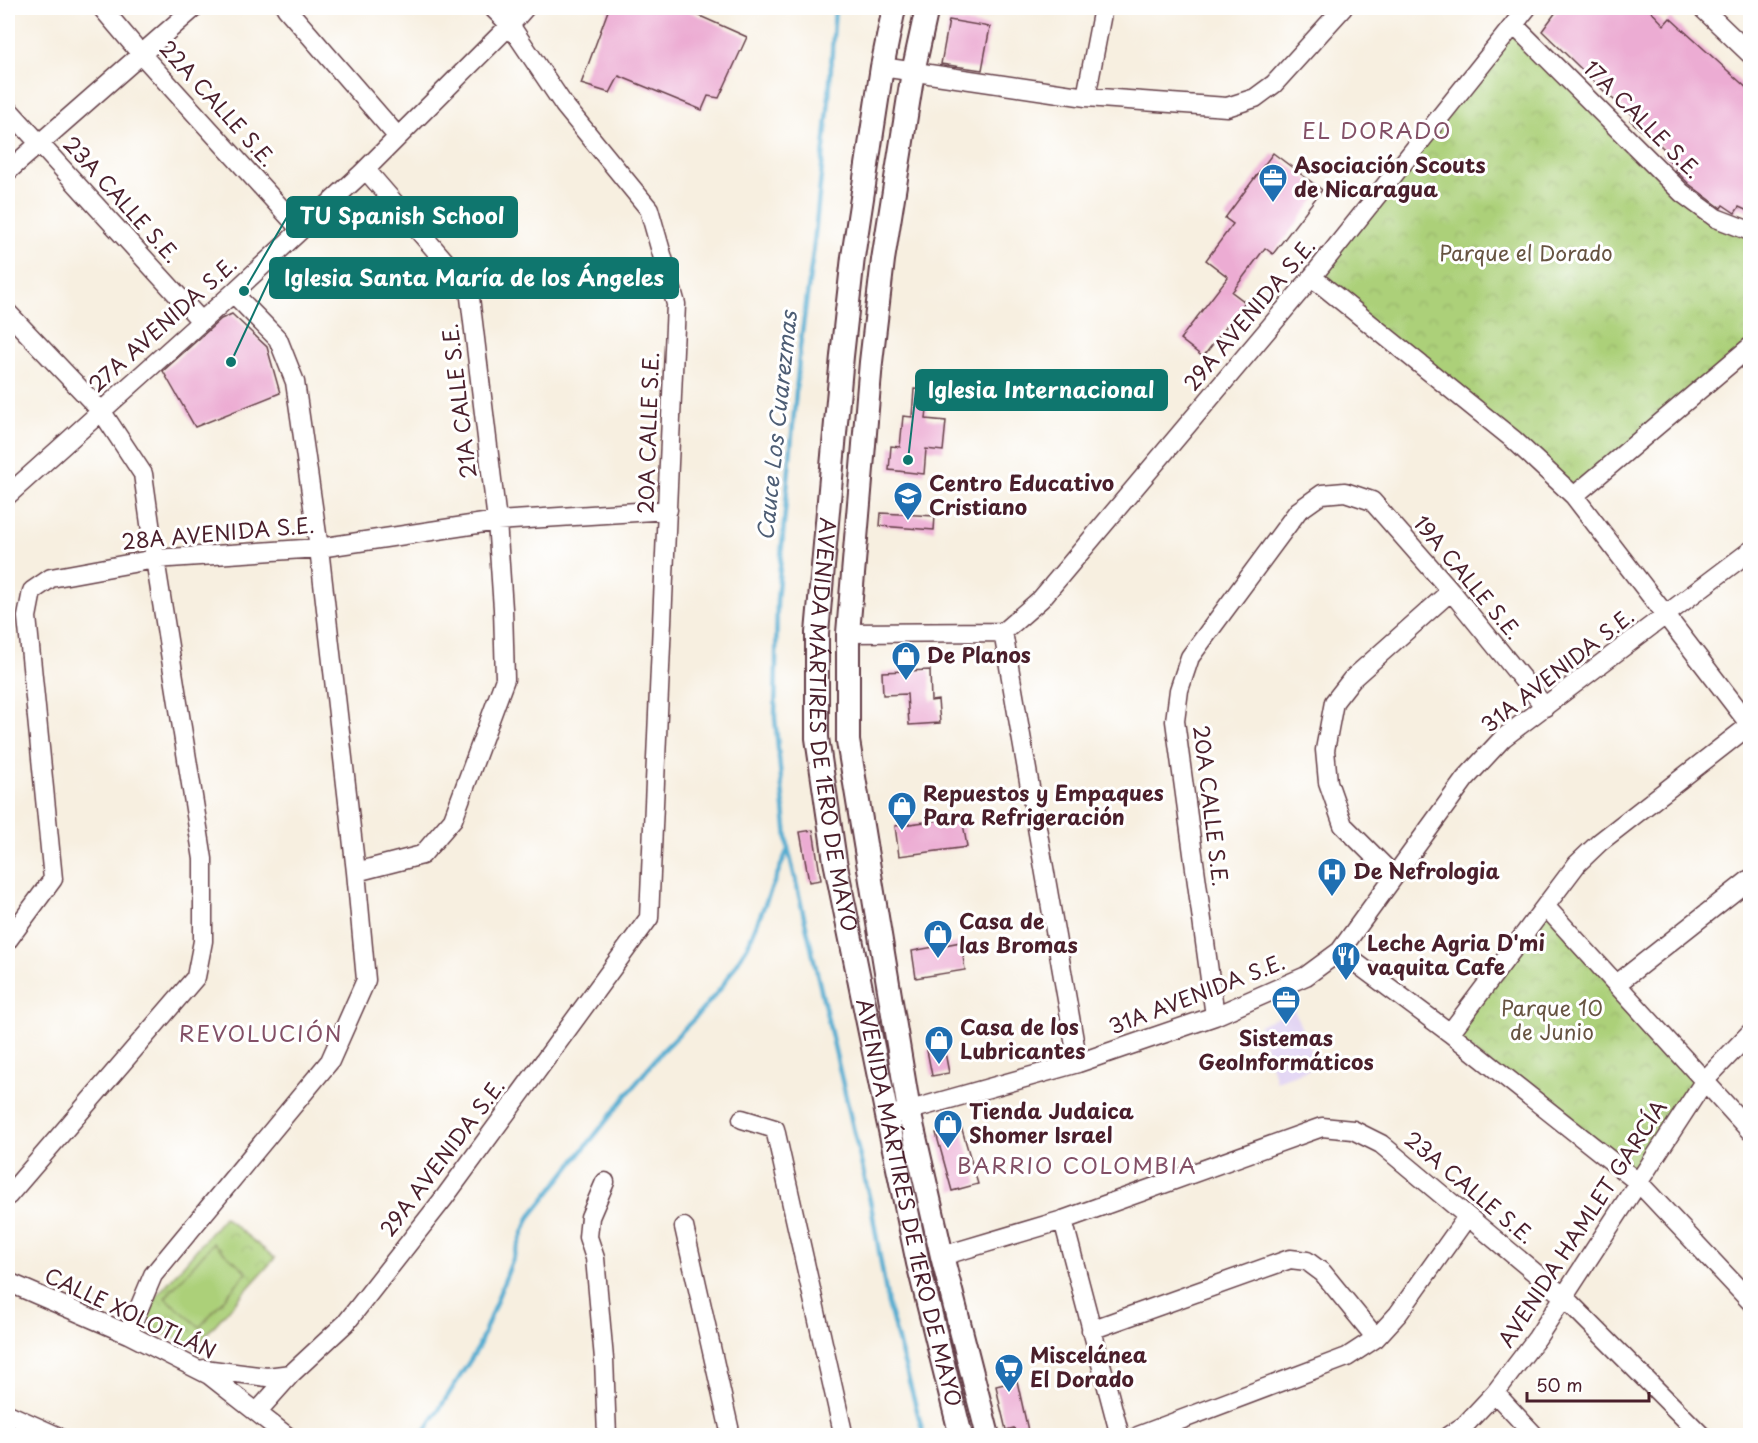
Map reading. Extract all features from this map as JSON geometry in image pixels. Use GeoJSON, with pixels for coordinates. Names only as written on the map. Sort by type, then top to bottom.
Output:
{"type":"FeatureCollection","features":[{"type":"Feature","properties":{"kind":"main road","name":"AVENIDA MÁRTIRES DE 1ERO DE MAYO"},"geometry":{"type":"LineString","coordinates":[[894,8],[882,67],[853,257],[817,633],[817,738],[835,861],[887,1116],[918,1263],[961,1436]]}},
{"type":"Feature","properties":{"kind":"main road","name":"AVENIDA MÁRTIRES DE 1ERO DE MAYO"},"geometry":{"type":"LineString","coordinates":[[927,8],[913,72],[883,260],[871,362],[848,633],[848,741],[909,1111],[942,1256],[988,1436]]}},
{"type":"Feature","properties":{"kind":"main road"},"geometry":{"type":"LineString","coordinates":[[853,257],[883,260]]}},
{"type":"Feature","properties":{"kind":"street","name":"22A CALLE S.E."},"geometry":{"type":"LineString","coordinates":[[102,8],[300,229]]}},
{"type":"Feature","properties":{"kind":"street"},"geometry":{"type":"LineString","coordinates":[[8,171],[194,8]]}},
{"type":"Feature","properties":{"kind":"street"},"geometry":{"type":"LineString","coordinates":[[286,8],[398,137]]}},
{"type":"Feature","properties":{"kind":"street","name":"20A CALLE S.E."},"geometry":{"type":"LineString","coordinates":[[494,8],[510,25],[564,105],[649,209],[676,304],[649,918]]}},
{"type":"Feature","properties":{"kind":"street","name":"27A AVENIDA S.E."},"geometry":{"type":"LineString","coordinates":[[8,495],[366,170],[525,8]]}},
{"type":"Feature","properties":{"kind":"street"},"geometry":{"type":"LineString","coordinates":[[1086,97],[1103,8]]}},
{"type":"Feature","properties":{"kind":"street"},"geometry":{"type":"LineString","coordinates":[[882,67],[1086,97],[1227,107],[1255,98],[1274,84],[1343,8]]}},
{"type":"Feature","properties":{"kind":"street","name":"29A AVENIDA S.E."},"geometry":{"type":"LineString","coordinates":[[1003,632],[1041,599],[1312,277],[1527,8]]}},
{"type":"Feature","properties":{"kind":"street"},"geometry":{"type":"LineString","coordinates":[[1702,8],[1750,54]]}},
{"type":"Feature","properties":{"kind":"street","name":"17A CALLE S.E."},"geometry":{"type":"LineString","coordinates":[[1514,25],[1682,193],[1716,218],[1750,231]]}},
{"type":"Feature","properties":{"kind":"street","name":"23A CALLE S.E."},"geometry":{"type":"LineString","coordinates":[[8,109],[201,321]]}},
{"type":"Feature","properties":{"kind":"street","name":"21A CALLE S.E."},"geometry":{"type":"LineString","coordinates":[[356,872],[422,855],[453,819],[505,679],[497,521],[470,289],[366,170]]}},
{"type":"Feature","properties":{"kind":"street"},"geometry":{"type":"LineString","coordinates":[[1312,277],[1514,440],[1574,496],[1750,725],[1600,842],[1577,864],[1450,1033]]}},
{"type":"Feature","properties":{"kind":"street"},"geometry":{"type":"LineString","coordinates":[[128,1334],[153,1275],[330,1061],[366,981],[356,872],[319,548],[295,382],[278,339],[233,293]]}},
{"type":"Feature","properties":{"kind":"street"},"geometry":{"type":"LineString","coordinates":[[8,1196],[196,977],[203,941],[203,859],[143,474],[102,412],[12,326]]}},
{"type":"Feature","properties":{"kind":"street"},"geometry":{"type":"LineString","coordinates":[[1574,496],[1750,347]]}},
{"type":"Feature","properties":{"kind":"street","name":"20A CALLE S.E."},"geometry":{"type":"LineString","coordinates":[[1215,1016],[1175,721],[1179,690],[1190,657],[1298,511],[1323,494],[1345,492]]}},
{"type":"Feature","properties":{"kind":"street","name":"19A CALLE S.E."},"geometry":{"type":"LineString","coordinates":[[1345,492],[1372,501],[1451,591],[1545,707]]}},
{"type":"Feature","properties":{"kind":"street","name":"28A AVENIDA S.E."},"geometry":{"type":"LineString","coordinates":[[10,932],[53,879],[27,617],[32,591],[51,578],[155,559],[319,548],[497,521],[668,510]]}},
{"type":"Feature","properties":{"kind":"street","name":"31A AVENIDA S.E."},"geometry":{"type":"LineString","coordinates":[[887,1116],[1078,1063],[1215,1016],[1306,976],[1340,951],[1465,778],[1503,738],[1750,551]]}},
{"type":"Feature","properties":{"kind":"street"},"geometry":{"type":"LineString","coordinates":[[1394,876],[1343,825],[1328,782],[1325,750],[1334,702],[1352,679],[1451,591]]}},
{"type":"Feature","properties":{"kind":"street"},"geometry":{"type":"LineString","coordinates":[[848,633],[1003,632],[1078,1063]]}},
{"type":"Feature","properties":{"kind":"street"},"geometry":{"type":"LineString","coordinates":[[1618,983],[1750,879]]}},
{"type":"Feature","properties":{"kind":"street"},"geometry":{"type":"LineString","coordinates":[[1546,907],[1618,983],[1750,1131]]}},
{"type":"Feature","properties":{"kind":"street","name":"29A AVENIDA S.E."},"geometry":{"type":"LineString","coordinates":[[258,1412],[291,1374],[346,1323],[444,1198],[649,918]]}},
{"type":"Feature","properties":{"kind":"street"},"geometry":{"type":"LineString","coordinates":[[1340,951],[1450,1033],[1638,1183],[1750,1301]]}},
{"type":"Feature","properties":{"kind":"street","name":"AVENIDA HAMLET GARCÍA"},"geometry":{"type":"LineString","coordinates":[[1448,1436],[1465,1425],[1495,1393],[1537,1338],[1705,1080],[1750,1034]]}},
{"type":"Feature","properties":{"kind":"street"},"geometry":{"type":"LineString","coordinates":[[742,1119],[775,1129],[842,1428],[840,1436]]}},
{"type":"Feature","properties":{"kind":"street","name":"23A CALLE S.E."},"geometry":{"type":"LineString","coordinates":[[1063,1220],[1322,1127],[1353,1130],[1381,1144],[1564,1297],[1702,1436]]}},
{"type":"Feature","properties":{"kind":"street"},"geometry":{"type":"LineString","coordinates":[[605,1182],[590,1217],[588,1237],[595,1258],[604,1359],[607,1436]]}},
{"type":"Feature","properties":{"kind":"street"},"geometry":{"type":"LineString","coordinates":[[1138,1436],[1347,1357],[1376,1338],[1398,1314],[1467,1217]]}},
{"type":"Feature","properties":{"kind":"street"},"geometry":{"type":"LineString","coordinates":[[942,1256],[1063,1220],[1090,1330],[1120,1436]]}},
{"type":"Feature","properties":{"kind":"street"},"geometry":{"type":"LineString","coordinates":[[684,1227],[730,1436]]}},
{"type":"Feature","properties":{"kind":"street"},"geometry":{"type":"LineString","coordinates":[[1090,1330],[1290,1259],[1307,1261],[1323,1274],[1376,1338]]}},
{"type":"Feature","properties":{"kind":"street","name":"CALLE XOLOTLÁN"},"geometry":{"type":"LineString","coordinates":[[8,1282],[128,1334],[209,1375],[287,1436]]}},
{"type":"Feature","properties":{"kind":"street"},"geometry":{"type":"LineString","coordinates":[[193,1367],[267,1377],[291,1374]]}},
{"type":"Feature","properties":{"kind":"street"},"geometry":{"type":"LineString","coordinates":[[1495,1393],[1535,1436]]}},
{"type":"Feature","properties":{"kind":"street"},"geometry":{"type":"LineString","coordinates":[[8,1414],[57,1436]]}},
{"type":"Feature","properties":{"kind":"shaded area","name":"Sistemas GeoInformáticos"},"geometry":{"type":"Polygon","coordinates":[[[1294,1010],[1317,1067],[1276,1081],[1259,1025],[1294,1010]]]}},
{"type":"Feature","properties":{"kind":"green space","name":"Parque el Dorado"},"geometry":{"type":"Polygon","coordinates":[[[1514,25],[1682,193],[1750,231],[1750,347],[1574,496],[1312,277],[1514,25]]]}},
{"type":"Feature","properties":{"kind":"green space","name":"Parque 10 de Junio"},"geometry":{"type":"Polygon","coordinates":[[[1546,907],[1705,1080],[1639,1183],[1450,1033],[1546,907]]]}},
{"type":"Feature","properties":{"kind":"green space"},"geometry":{"type":"Polygon","coordinates":[[[224,1217],[275,1258],[196,1346],[144,1327],[156,1297],[224,1217]]]}},
{"type":"Feature","properties":{"kind":"green space"},"geometry":{"type":"Polygon","coordinates":[[[213,1243],[247,1272],[200,1327],[165,1298],[213,1243]]]}},
{"type":"Feature","properties":{"kind":"building"},"geometry":{"type":"Polygon","coordinates":[[[609,8],[682,8],[747,37],[719,98],[708,96],[702,110],[619,76],[610,93],[581,84],[609,8]]]}},
{"type":"Feature","properties":{"kind":"building"},"geometry":{"type":"Polygon","coordinates":[[[1559,8],[1648,8],[1664,25],[1670,18],[1750,91],[1750,212],[1739,207],[1735,213],[1723,205],[1721,208],[1689,184],[1675,170],[1677,167],[1663,155],[1666,151],[1646,131],[1644,133],[1630,120],[1634,116],[1608,95],[1542,31],[1559,8]]]}},
{"type":"Feature","properties":{"kind":"building"},"geometry":{"type":"Polygon","coordinates":[[[949,20],[990,27],[982,70],[941,64],[949,20]]]}},
{"type":"Feature","properties":{"kind":"building"},"geometry":{"type":"Polygon","coordinates":[[[1273,153],[1322,190],[1273,254],[1265,248],[1232,292],[1245,302],[1203,357],[1180,339],[1228,277],[1206,260],[1233,224],[1225,218],[1273,153]]]}},
{"type":"Feature","properties":{"kind":"building"},"geometry":{"type":"Polygon","coordinates":[[[232,314],[267,347],[280,393],[195,427],[163,371],[221,319],[232,314]]]}},
{"type":"Feature","properties":{"kind":"building"},"geometry":{"type":"Polygon","coordinates":[[[914,389],[929,390],[926,419],[946,421],[943,451],[926,449],[924,474],[889,470],[891,446],[900,447],[903,416],[912,417],[914,389]]]}},
{"type":"Feature","properties":{"kind":"building","name":"Centro Educativo Cristiano"},"geometry":{"type":"Polygon","coordinates":[[[881,513],[935,516],[934,530],[880,526],[881,513]]]}},
{"type":"Feature","properties":{"kind":"building"},"geometry":{"type":"Polygon","coordinates":[[[930,670],[931,701],[938,700],[940,723],[909,725],[907,694],[883,695],[882,672],[930,670]]]}},
{"type":"Feature","properties":{"kind":"building"},"geometry":{"type":"Polygon","coordinates":[[[962,817],[967,847],[899,856],[895,826],[962,817]]]}},
{"type":"Feature","properties":{"kind":"building"},"geometry":{"type":"Polygon","coordinates":[[[813,830],[821,880],[809,882],[800,832],[813,830]]]}},
{"type":"Feature","properties":{"kind":"building","name":"Casa de las Bromas"},"geometry":{"type":"Polygon","coordinates":[[[961,942],[965,970],[916,978],[912,951],[961,942]]]}},
{"type":"Feature","properties":{"kind":"building","name":"Casa de los Lubricantes"},"geometry":{"type":"Polygon","coordinates":[[[944,1047],[949,1073],[932,1076],[927,1050],[944,1047]]]}},
{"type":"Feature","properties":{"kind":"building"},"geometry":{"type":"Polygon","coordinates":[[[961,1126],[978,1184],[952,1191],[936,1133],[961,1126]]]}},
{"type":"Feature","properties":{"kind":"building"},"geometry":{"type":"Polygon","coordinates":[[[1017,1381],[1029,1436],[1016,1436],[1014,1428],[1006,1430],[1000,1405],[996,1386],[1017,1381]]]}},
{"type":"Feature","properties":{"kind":"waterway","name":"Cauce Los Cuarezmas"},"geometry":{"type":"LineString","coordinates":[[835,8],[828,110],[813,253],[800,347],[777,600],[775,718],[788,848],[871,1205],[888,1304],[924,1436]]}},
{"type":"Feature","properties":{"kind":"waterway"},"geometry":{"type":"LineString","coordinates":[[422,1436],[478,1348],[529,1218],[661,1052],[721,988],[748,945],[787,851]]}},
{"type":"Feature","properties":{"kind":"place","name":"Asociación Scouts de Nicaragua"},"geometry":{"type":"Point","coordinates":[1273,204]}},
{"type":"Feature","properties":{"kind":"place","name":"TU Spanish School"},"geometry":{"type":"Point","coordinates":[244,291]}},
{"type":"Feature","properties":{"kind":"place","name":"Iglesia Santa María de los Ángeles"},"geometry":{"type":"Point","coordinates":[231,362]}},
{"type":"Feature","properties":{"kind":"place","name":"Iglesia Internacional"},"geometry":{"type":"Point","coordinates":[908,460]}},
{"type":"Feature","properties":{"kind":"place","name":"Centro Educativo Cristiano"},"geometry":{"type":"Point","coordinates":[908,522]}},
{"type":"Feature","properties":{"kind":"place","name":"De Planos"},"geometry":{"type":"Point","coordinates":[906,682]}},
{"type":"Feature","properties":{"kind":"place","name":"Repuestos y Empaques Para Refrigeración"},"geometry":{"type":"Point","coordinates":[902,832]}},
{"type":"Feature","properties":{"kind":"place","name":"De Nefrologia"},"geometry":{"type":"Point","coordinates":[1332,898]}},
{"type":"Feature","properties":{"kind":"place","name":"Casa de las Bromas"},"geometry":{"type":"Point","coordinates":[938,960]}},
{"type":"Feature","properties":{"kind":"place","name":"Leche Agria D'mi vaquita Cafe"},"geometry":{"type":"Point","coordinates":[1346,982]}},
{"type":"Feature","properties":{"kind":"place","name":"Sistemas GeoInformáticos"},"geometry":{"type":"Point","coordinates":[1286,1026]}},
{"type":"Feature","properties":{"kind":"place","name":"Casa de los Lubricantes"},"geometry":{"type":"Point","coordinates":[939,1066]}},
{"type":"Feature","properties":{"kind":"place","name":"Tienda Judaica Shomer Israel"},"geometry":{"type":"Point","coordinates":[948,1150]}},
{"type":"Feature","properties":{"kind":"place","name":"Miscelánea El Dorado"},"geometry":{"type":"Point","coordinates":[1009,1394]}},
{"type":"Feature","properties":{"kind":"district","name":"EL DORADO"},"geometry":{"type":"Point","coordinates":[1377,131]}},
{"type":"Feature","properties":{"kind":"district","name":"REVOLUCIÓN"},"geometry":{"type":"Point","coordinates":[261,1034]}},
{"type":"Feature","properties":{"kind":"district","name":"BARRIO COLOMBIA"},"geometry":{"type":"Point","coordinates":[1077,1166]}}]}
